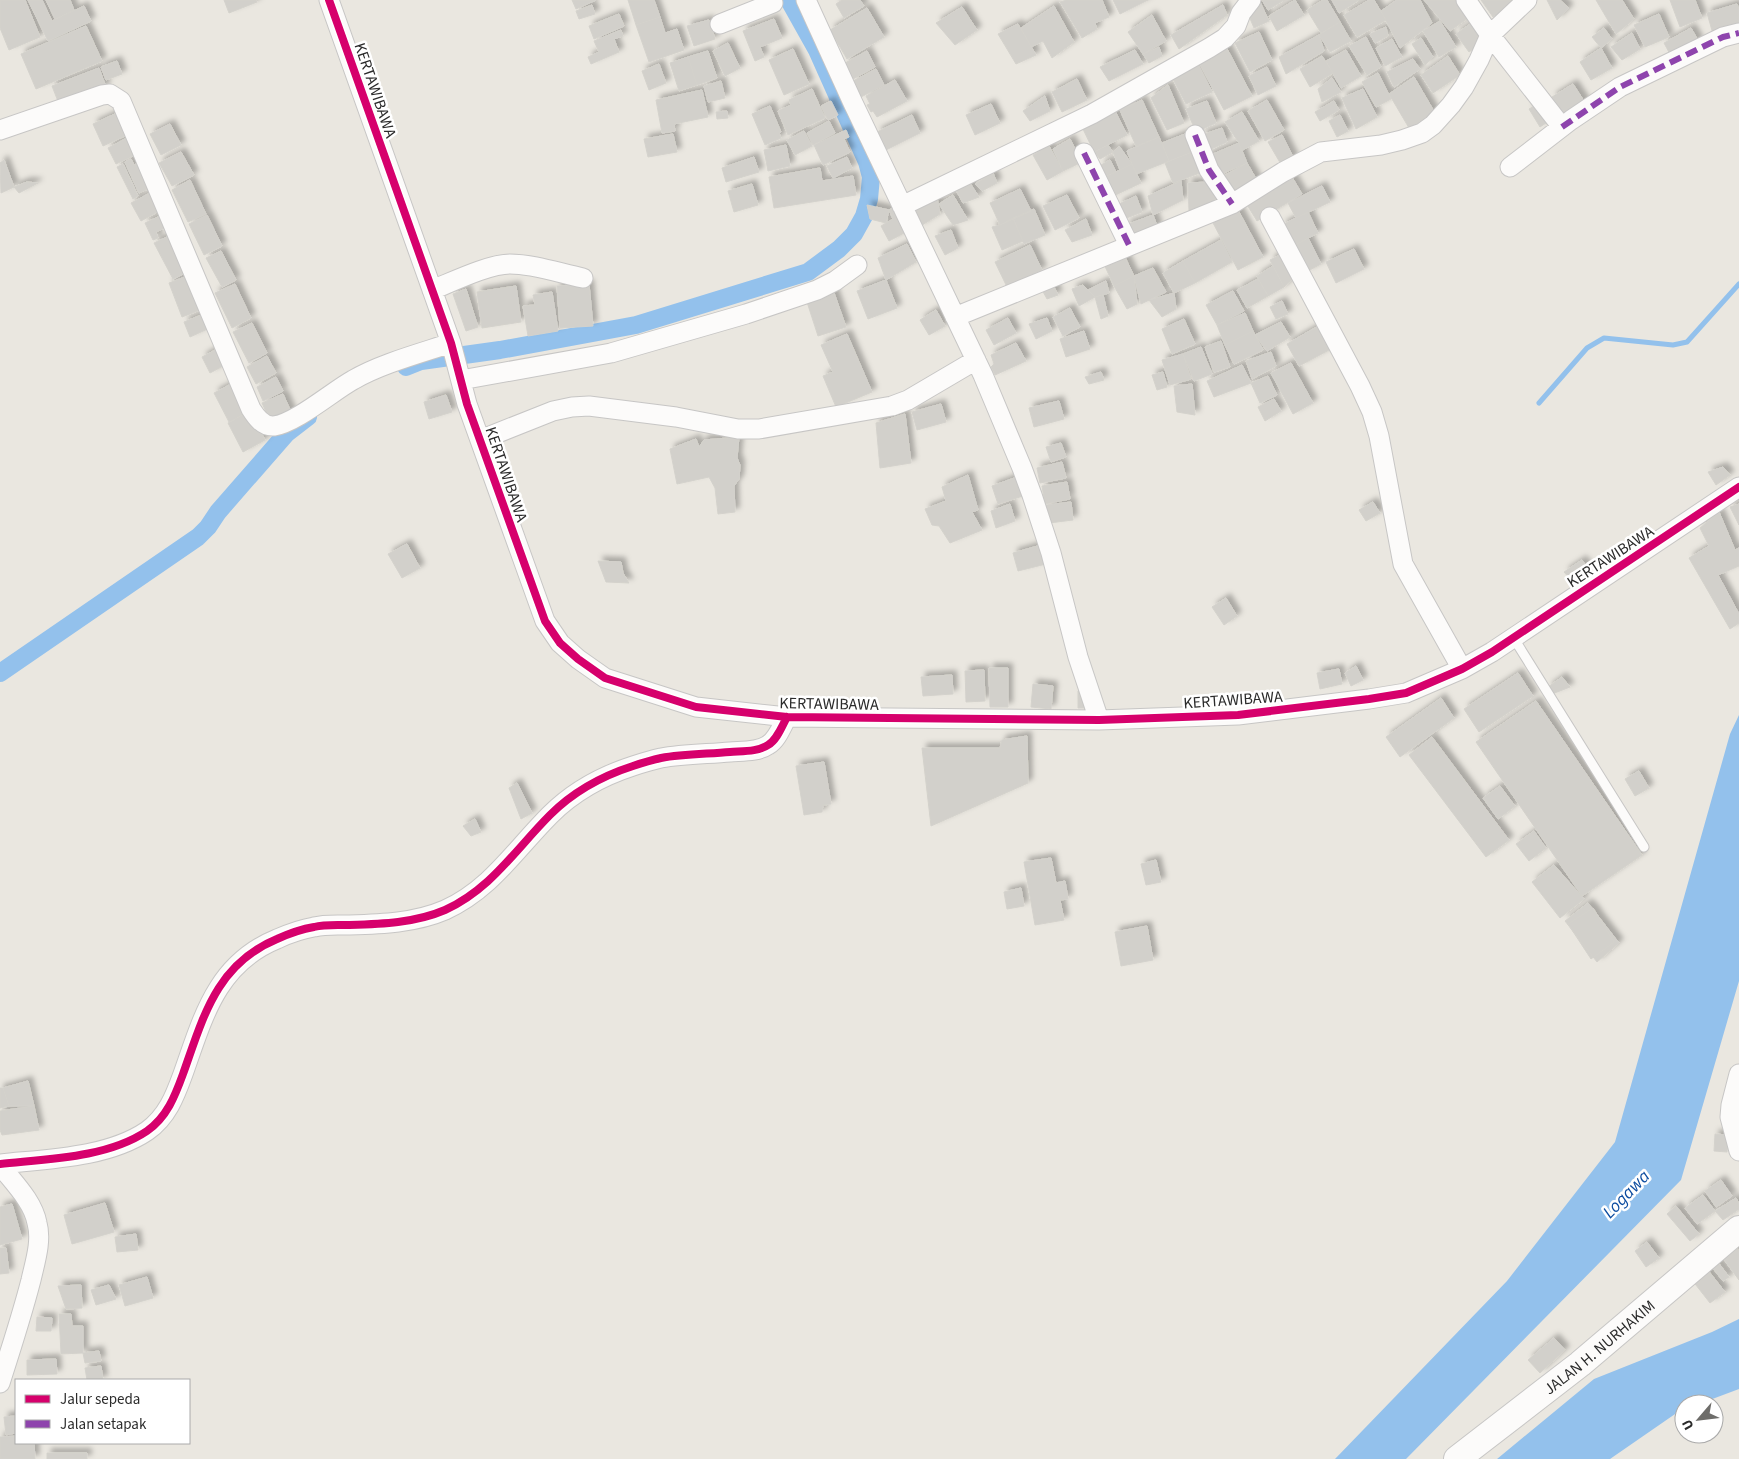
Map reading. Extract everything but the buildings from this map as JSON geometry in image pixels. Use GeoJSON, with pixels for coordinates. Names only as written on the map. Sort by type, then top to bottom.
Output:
{"type":"FeatureCollection","features":[{"type":"Feature","properties":{"kind":"main road","name":"JALAN H. NURHAKIM"},"geometry":{"type":"LineString","coordinates":[[1457,1459],[1580,1364],[1739,1229]]}},
{"type":"Feature","properties":{"kind":"street","name":"KERTAWIBAWA"},"geometry":{"type":"LineString","coordinates":[[329,0],[452,346],[468,404],[544,622],[560,642],[578,659],[605,678],[696,707],[787,717],[1099,720],[1238,715],[1406,693],[1462,669],[1492,652],[1739,488]]}},
{"type":"Feature","properties":{"kind":"street"},"geometry":{"type":"LineString","coordinates":[[806,0],[976,360],[1032,495],[1051,553],[1078,657],[1099,720]]}},
{"type":"Feature","properties":{"kind":"street"},"geometry":{"type":"LineString","coordinates":[[902,206],[1068,126],[1209,48],[1225,38],[1236,26],[1241,13],[1251,0]]}},
{"type":"Feature","properties":{"kind":"street"},"geometry":{"type":"LineString","coordinates":[[1466,0],[1562,127]]}},
{"type":"Feature","properties":{"kind":"street"},"geometry":{"type":"LineString","coordinates":[[955,316],[1232,204],[1283,172],[1321,152],[1381,145],[1422,133],[1451,106],[1464,88],[1490,34],[1527,0]]}},
{"type":"Feature","properties":{"kind":"street"},"geometry":{"type":"LineString","coordinates":[[720,24],[775,1]]}},
{"type":"Feature","properties":{"kind":"street"},"geometry":{"type":"LineString","coordinates":[[1510,167],[1562,127],[1620,87],[1723,37],[1739,33]]}},
{"type":"Feature","properties":{"kind":"street"},"geometry":{"type":"LineString","coordinates":[[0,130],[102,95],[110,94],[121,101],[251,409],[257,418],[265,424],[272,426],[293,418],[354,379],[394,362],[452,346]]}},
{"type":"Feature","properties":{"kind":"street"},"geometry":{"type":"LineString","coordinates":[[1195,135],[1209,170],[1232,204]]}},
{"type":"Feature","properties":{"kind":"street"},"geometry":{"type":"LineString","coordinates":[[1084,153],[1129,245]]}},
{"type":"Feature","properties":{"kind":"street"},"geometry":{"type":"LineString","coordinates":[[1270,217],[1372,412],[1379,436],[1403,564],[1462,669]]}},
{"type":"Feature","properties":{"kind":"street"},"geometry":{"type":"LineString","coordinates":[[432,290],[482,271],[507,264],[525,265],[582,278]]}},
{"type":"Feature","properties":{"kind":"street"},"geometry":{"type":"LineString","coordinates":[[460,376],[611,354],[746,314],[816,290],[835,281],[858,265]]}},
{"type":"Feature","properties":{"kind":"street"},"geometry":{"type":"LineString","coordinates":[[479,436],[553,411],[589,406],[676,417],[738,429],[759,429],[892,406],[908,400],[976,360]]}},
{"type":"Feature","properties":{"kind":"street"},"geometry":{"type":"LineString","coordinates":[[0,1383],[20,1325],[37,1254],[38,1224],[29,1204],[0,1164],[105,1150],[145,1132],[161,1120],[176,1094],[206,1009],[226,976],[252,951],[277,939],[316,926],[383,924],[415,920],[444,910],[477,892],[508,862],[550,814],[597,780],[662,758],[745,751],[770,745],[787,717]]}},
{"type":"Feature","properties":{"kind":"street"},"geometry":{"type":"LineString","coordinates":[[1739,1074],[1730,1117],[1739,1151]]}},
{"type":"Feature","properties":{"kind":"lane"},"geometry":{"type":"LineString","coordinates":[[1513,637],[1644,847]]}},
{"type":"Feature","properties":{"kind":"water","name":"Logawa"},"geometry":{"type":"Polygon","coordinates":[[[1739,715],[1739,981],[1681,1180],[1406,1459],[1335,1459],[1507,1281],[1615,1142],[1730,734],[1739,715]]]}},
{"type":"Feature","properties":{"kind":"water"},"geometry":{"type":"Polygon","coordinates":[[[1739,1319],[1739,1389],[1724,1395],[1674,1394],[1674,1415],[1610,1459],[1497,1459],[1594,1379],[1712,1332],[1739,1319]]]}},
{"type":"Feature","properties":{"kind":"waterway"},"geometry":{"type":"LineString","coordinates":[[406,367],[421,361],[500,350],[636,325],[808,272],[839,249],[854,234],[864,216],[869,199],[871,177],[867,162],[817,50],[789,0]]}},
{"type":"Feature","properties":{"kind":"waterway"},"geometry":{"type":"LineString","coordinates":[[1539,403],[1587,348],[1604,338],[1673,345],[1687,342],[1739,284]]}},
{"type":"Feature","properties":{"kind":"waterway"},"geometry":{"type":"LineString","coordinates":[[0,673],[198,537],[286,434],[308,417]]}},
{"type":"Feature","properties":{"kind":"marked path"},"geometry":{"type":"LineString","coordinates":[[1562,127],[1620,87],[1723,37],[1739,33]]}},
{"type":"Feature","properties":{"kind":"marked path"},"geometry":{"type":"LineString","coordinates":[[1195,135],[1209,170],[1232,204]]}},
{"type":"Feature","properties":{"kind":"marked path"},"geometry":{"type":"LineString","coordinates":[[1084,153],[1129,245]]}},
{"type":"Feature","properties":{"kind":"cycle path"},"geometry":{"type":"LineString","coordinates":[[329,0],[451,343],[467,404],[545,621],[560,643],[578,659],[605,678],[696,707],[787,717],[1099,720],[1238,715],[1406,693],[1462,669],[1492,652],[1739,487]]}},
{"type":"Feature","properties":{"kind":"cycle path"},"geometry":{"type":"LineString","coordinates":[[0,1164],[76,1156],[95,1152],[114,1147],[147,1131],[165,1113],[173,1098],[205,1013],[215,995],[239,963],[256,950],[281,937],[318,926],[398,922],[422,918],[445,910],[476,891],[489,880],[550,815],[568,799],[588,786],[621,770],[661,758],[760,749],[774,740],[787,717]]}}]}
